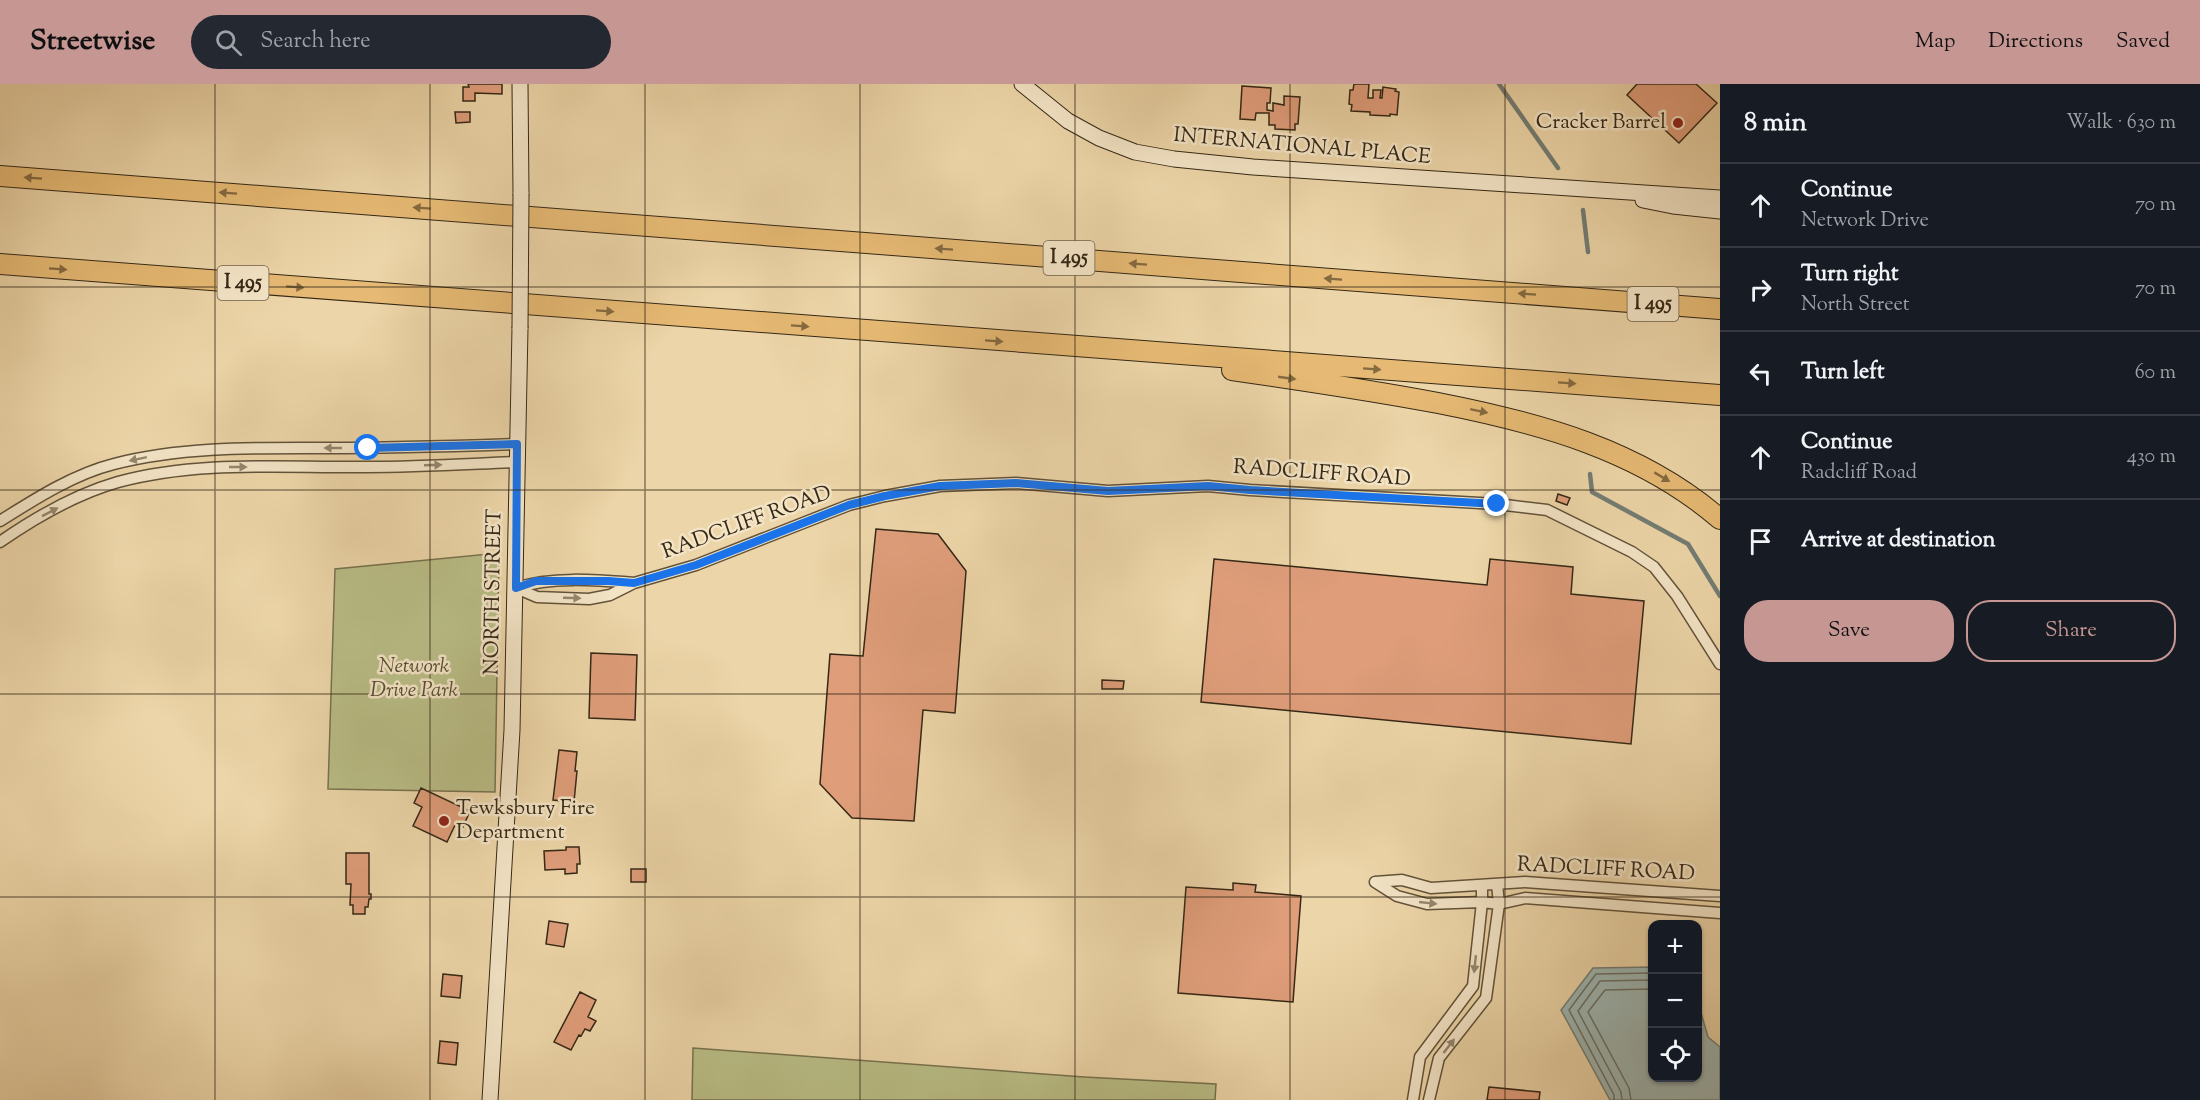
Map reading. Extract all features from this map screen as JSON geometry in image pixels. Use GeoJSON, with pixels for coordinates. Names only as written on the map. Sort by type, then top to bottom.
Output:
{"type":"FeatureCollection","features":[{"type":"Feature","properties":{"kind":"highway","name":"I 495"},"geometry":{"type":"LineString","coordinates":[[0,176],[1720,309]]}},
{"type":"Feature","properties":{"kind":"highway","name":"I 495"},"geometry":{"type":"LineString","coordinates":[[0,264],[1720,395]]}},
{"type":"Feature","properties":{"kind":"highway"},"geometry":{"type":"LineString","coordinates":[[1063,346],[1409,397],[1523,422],[1559,432],[1625,457],[1672,483],[1720,519]]}},
{"type":"Feature","properties":{"kind":"main road","name":"NORTH STREET"},"geometry":{"type":"LineString","coordinates":[[490,1100],[512,730],[520,328],[520,84]]}},
{"type":"Feature","properties":{"kind":"main road","name":"INTERNATIONAL PLACE"},"geometry":{"type":"LineString","coordinates":[[1022,84],[1068,121],[1099,138],[1144,154],[1174,159],[1253,167],[1720,198]]}},
{"type":"Feature","properties":{"kind":"main road","name":"INTERNATIONAL PLACE"},"geometry":{"type":"LineString","coordinates":[[1599,190],[1673,207],[1720,211]]}},
{"type":"Feature","properties":{"kind":"street"},"geometry":{"type":"LineString","coordinates":[[0,521],[23,506],[90,472],[157,455],[220,449],[517,444]]}},
{"type":"Feature","properties":{"kind":"street"},"geometry":{"type":"LineString","coordinates":[[0,542],[32,520],[78,498],[117,483],[160,473],[221,466],[369,467],[517,462]]}},
{"type":"Feature","properties":{"kind":"street","name":"RADCLIFF ROAD"},"geometry":{"type":"LineString","coordinates":[[516,588],[537,597],[589,599],[610,595],[634,583],[696,565],[849,505],[940,486],[1016,483],[1108,491],[1208,486],[1514,505],[1541,508],[1556,513],[1647,562],[1670,587],[1720,664]]}},
{"type":"Feature","properties":{"kind":"street"},"geometry":{"type":"LineString","coordinates":[[516,588],[536,581],[634,583]]}},
{"type":"Feature","properties":{"kind":"street","name":"RADCLIFF ROAD"},"geometry":{"type":"LineString","coordinates":[[1720,896],[1526,882],[1431,888],[1402,880],[1375,882],[1396,896],[1427,904],[1482,902],[1499,904],[1525,898],[1720,913]]}},
{"type":"Feature","properties":{"kind":"street"},"geometry":{"type":"LineString","coordinates":[[1429,1100],[1439,1058],[1486,998],[1499,904],[1497,884]]}},
{"type":"Feature","properties":{"kind":"street"},"geometry":{"type":"LineString","coordinates":[[1413,1100],[1419,1057],[1473,986],[1482,885]]}},
{"type":"Feature","properties":{"kind":"street"},"geometry":{"type":"LineString","coordinates":[[1639,907],[1640,891]]}},
{"type":"Feature","properties":{"kind":"green space","name":"Network Drive Park"},"geometry":{"type":"Polygon","coordinates":[[[499,553],[495,792],[328,789],[335,569],[499,553]]]}},
{"type":"Feature","properties":{"kind":"green space"},"geometry":{"type":"Polygon","coordinates":[[[693,1048],[1084,1077],[1216,1084],[1215,1100],[692,1100],[693,1048]]]}},
{"type":"Feature","properties":{"kind":"water"},"geometry":{"type":"Polygon","coordinates":[[[1648,967],[1648,1082],[1702,1082],[1702,1016],[1708,1037],[1720,1047],[1720,1100],[1610,1100],[1561,1010],[1593,968],[1648,967]]]}},
{"type":"Feature","properties":{"kind":"building"},"geometry":{"type":"Polygon","coordinates":[[[468,84],[502,84],[502,94],[475,93],[475,101],[463,101],[463,87],[469,87],[468,84]]]}},
{"type":"Feature","properties":{"kind":"building"},"geometry":{"type":"Polygon","coordinates":[[[1354,84],[1369,84],[1368,98],[1373,98],[1373,90],[1381,90],[1380,98],[1382,98],[1383,87],[1396,89],[1395,91],[1399,92],[1397,115],[1370,115],[1370,112],[1351,111],[1350,90],[1353,90],[1354,84]]]}},
{"type":"Feature","properties":{"kind":"building","name":"Cracker Barrel"},"geometry":{"type":"Polygon","coordinates":[[[1637,84],[1696,84],[1717,103],[1679,143],[1627,95],[1637,84]]]}},
{"type":"Feature","properties":{"kind":"building"},"geometry":{"type":"Polygon","coordinates":[[[1242,86],[1271,88],[1267,110],[1273,111],[1273,103],[1284,105],[1284,96],[1300,97],[1298,124],[1295,124],[1295,130],[1275,129],[1275,125],[1269,125],[1269,113],[1256,113],[1255,120],[1240,119],[1242,86]]]}},
{"type":"Feature","properties":{"kind":"building"},"geometry":{"type":"Polygon","coordinates":[[[455,112],[470,112],[470,122],[456,123],[455,112]]]}},
{"type":"Feature","properties":{"kind":"building"},"geometry":{"type":"Polygon","coordinates":[[[1558,494],[1570,498],[1567,505],[1556,501],[1558,494]]]}},
{"type":"Feature","properties":{"kind":"building"},"geometry":{"type":"Polygon","coordinates":[[[876,529],[938,534],[966,571],[955,713],[923,710],[914,821],[852,818],[820,784],[830,654],[863,656],[876,529]]]}},
{"type":"Feature","properties":{"kind":"building"},"geometry":{"type":"Polygon","coordinates":[[[1214,559],[1487,585],[1490,559],[1573,567],[1571,594],[1644,601],[1631,744],[1201,702],[1214,559]]]}},
{"type":"Feature","properties":{"kind":"building"},"geometry":{"type":"Polygon","coordinates":[[[591,653],[637,655],[635,720],[589,718],[591,653]]]}},
{"type":"Feature","properties":{"kind":"building"},"geometry":{"type":"Polygon","coordinates":[[[1102,680],[1124,681],[1123,689],[1102,689],[1102,680]]]}},
{"type":"Feature","properties":{"kind":"building"},"geometry":{"type":"Polygon","coordinates":[[[559,750],[577,752],[574,802],[553,800],[559,750]]]}},
{"type":"Feature","properties":{"kind":"building"},"geometry":{"type":"Polygon","coordinates":[[[421,788],[470,811],[463,827],[456,823],[447,842],[413,826],[422,807],[414,803],[421,788]]]}},
{"type":"Feature","properties":{"kind":"building"},"geometry":{"type":"Polygon","coordinates":[[[566,847],[579,847],[580,864],[577,864],[577,873],[565,874],[565,869],[545,870],[544,851],[566,850],[566,847]]]}},
{"type":"Feature","properties":{"kind":"building"},"geometry":{"type":"Polygon","coordinates":[[[346,853],[369,853],[371,899],[369,899],[368,907],[365,907],[365,914],[353,914],[353,905],[350,905],[351,884],[346,884],[346,853]]]}},
{"type":"Feature","properties":{"kind":"building"},"geometry":{"type":"Polygon","coordinates":[[[631,869],[646,869],[646,882],[631,882],[631,869]]]}},
{"type":"Feature","properties":{"kind":"building"},"geometry":{"type":"Polygon","coordinates":[[[1233,883],[1256,885],[1255,892],[1301,896],[1293,1002],[1178,993],[1186,887],[1233,890],[1233,883]]]}},
{"type":"Feature","properties":{"kind":"building"},"geometry":{"type":"Polygon","coordinates":[[[549,921],[568,924],[564,947],[546,944],[549,921]]]}},
{"type":"Feature","properties":{"kind":"building"},"geometry":{"type":"Polygon","coordinates":[[[443,974],[462,976],[460,998],[441,996],[443,974]]]}},
{"type":"Feature","properties":{"kind":"building"},"geometry":{"type":"Polygon","coordinates":[[[580,992],[596,1000],[588,1017],[596,1021],[590,1031],[585,1029],[581,1036],[579,1035],[571,1050],[554,1042],[580,992]]]}},
{"type":"Feature","properties":{"kind":"building"},"geometry":{"type":"Polygon","coordinates":[[[440,1041],[458,1043],[456,1065],[438,1063],[440,1041]]]}},
{"type":"Feature","properties":{"kind":"building"},"geometry":{"type":"Polygon","coordinates":[[[1489,1087],[1540,1092],[1539,1100],[1487,1100],[1489,1087]]]}},
{"type":"Feature","properties":{"kind":"waterway"},"geometry":{"type":"LineString","coordinates":[[1499,84],[1558,168]]}},
{"type":"Feature","properties":{"kind":"waterway"},"geometry":{"type":"LineString","coordinates":[[1583,210],[1588,252]]}},
{"type":"Feature","properties":{"kind":"waterway"},"geometry":{"type":"LineString","coordinates":[[1590,474],[1592,492],[1688,544],[1720,596]]}},
{"type":"Feature","properties":{"kind":"place","name":"Cracker Barrel"},"geometry":{"type":"Point","coordinates":[1678,123]}},
{"type":"Feature","properties":{"kind":"place","name":"Tewksbury Fire Department"},"geometry":{"type":"Point","coordinates":[444,821]}},
{"type":"Feature","properties":{"kind":"route"},"geometry":{"type":"LineString","coordinates":[[368,448],[517,444],[516,588],[536,581],[634,583],[696,565],[849,505],[940,486],[1016,483],[1108,491],[1208,486],[1497,504]]}}]}
